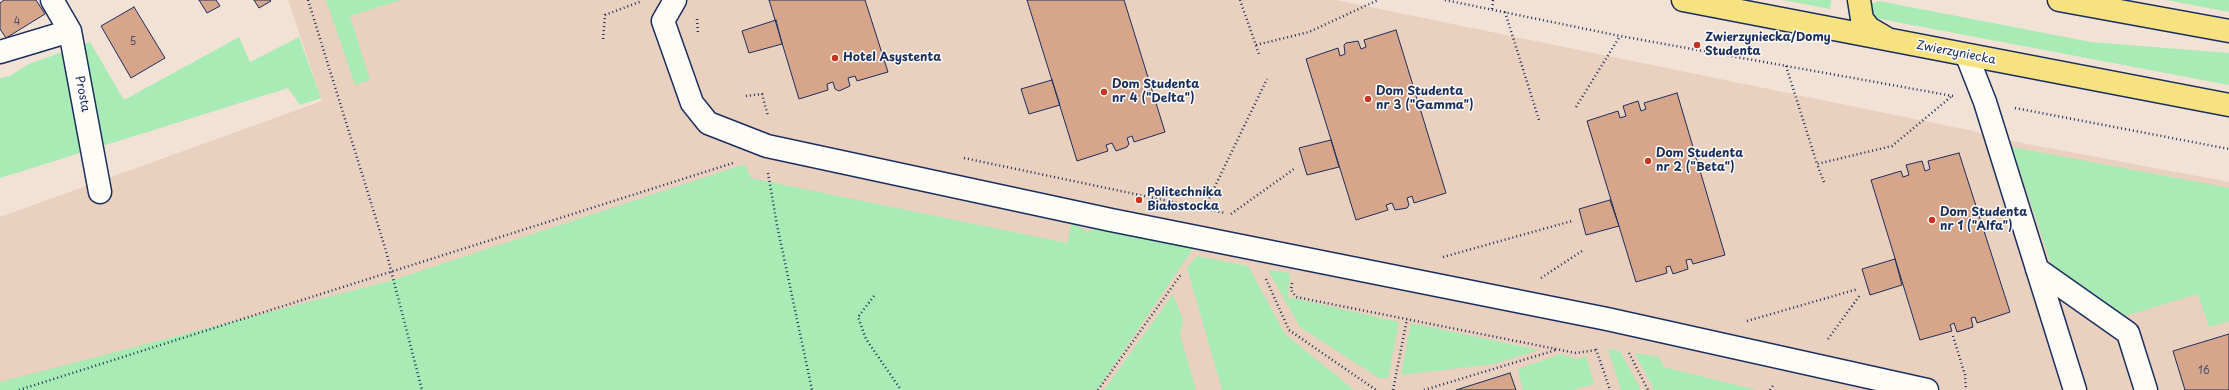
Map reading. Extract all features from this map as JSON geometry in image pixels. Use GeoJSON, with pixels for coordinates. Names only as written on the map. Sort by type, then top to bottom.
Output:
{"type":"FeatureCollection","features":[{"type":"Feature","properties":{"kind":"main road","name":"Zwierzyniecka"},"geometry":{"type":"LineString","coordinates":[[1683,0],[1967,56],[2229,104]]}},
{"type":"Feature","properties":{"kind":"main road"},"geometry":{"type":"LineString","coordinates":[[1859,0],[1859,9],[1862,19],[1869,28],[1892,41]]}},
{"type":"Feature","properties":{"kind":"main road"},"geometry":{"type":"LineString","coordinates":[[2059,0],[2229,31]]}},
{"type":"Feature","properties":{"kind":"street","name":"Prosta"},"geometry":{"type":"LineString","coordinates":[[52,0],[70,31],[100,192]]}},
{"type":"Feature","properties":{"kind":"street"},"geometry":{"type":"LineString","coordinates":[[675,0],[663,21],[692,103],[708,123],[767,146],[1177,234],[1615,321],[1928,390]]}},
{"type":"Feature","properties":{"kind":"street"},"geometry":{"type":"LineString","coordinates":[[0,52],[70,31]]}},
{"type":"Feature","properties":{"kind":"street"},"geometry":{"type":"LineString","coordinates":[[1967,56],[1985,102],[2075,390]]}},
{"type":"Feature","properties":{"kind":"street"},"geometry":{"type":"LineString","coordinates":[[2037,269],[2128,333],[2146,390]]}},
{"type":"Feature","properties":{"kind":"path"},"geometry":{"type":"LineString","coordinates":[[308,0],[345,116],[391,272],[422,390]]}},
{"type":"Feature","properties":{"kind":"path"},"geometry":{"type":"LineString","coordinates":[[603,39],[605,15],[644,0]]}},
{"type":"Feature","properties":{"kind":"path"},"geometry":{"type":"LineString","coordinates":[[1240,0],[1259,54]]}},
{"type":"Feature","properties":{"kind":"path"},"geometry":{"type":"LineString","coordinates":[[1256,45],[1309,32],[1378,0]]}},
{"type":"Feature","properties":{"kind":"path"},"geometry":{"type":"LineString","coordinates":[[1445,0],[1620,36],[1985,102],[2229,149]]}},
{"type":"Feature","properties":{"kind":"path"},"geometry":{"type":"LineString","coordinates":[[1492,9],[1493,0]]}},
{"type":"Feature","properties":{"kind":"path"},"geometry":{"type":"LineString","coordinates":[[1505,12],[1539,120]]}},
{"type":"Feature","properties":{"kind":"path"},"geometry":{"type":"LineString","coordinates":[[698,13],[698,37]]}},
{"type":"Feature","properties":{"kind":"path"},"geometry":{"type":"LineString","coordinates":[[1576,107],[1620,36]]}},
{"type":"Feature","properties":{"kind":"path"},"geometry":{"type":"LineString","coordinates":[[1786,66],[1824,182]]}},
{"type":"Feature","properties":{"kind":"path"},"geometry":{"type":"LineString","coordinates":[[1177,234],[1206,208],[1267,79]]}},
{"type":"Feature","properties":{"kind":"path"},"geometry":{"type":"LineString","coordinates":[[746,96],[762,94],[769,121],[762,118]]}},
{"type":"Feature","properties":{"kind":"path"},"geometry":{"type":"LineString","coordinates":[[1817,164],[1892,146],[1952,96]]}},
{"type":"Feature","properties":{"kind":"path"},"geometry":{"type":"LineString","coordinates":[[767,146],[768,182],[812,390]]}},
{"type":"Feature","properties":{"kind":"path"},"geometry":{"type":"LineString","coordinates":[[957,157],[1239,216]]}},
{"type":"Feature","properties":{"kind":"path"},"geometry":{"type":"LineString","coordinates":[[19,390],[734,162]]}},
{"type":"Feature","properties":{"kind":"path"},"geometry":{"type":"LineString","coordinates":[[1231,214],[1294,169]]}},
{"type":"Feature","properties":{"kind":"path"},"geometry":{"type":"LineString","coordinates":[[1449,260],[1441,258],[1572,221]]}},
{"type":"Feature","properties":{"kind":"path"},"geometry":{"type":"LineString","coordinates":[[1541,278],[1582,251]]}},
{"type":"Feature","properties":{"kind":"path"},"geometry":{"type":"LineString","coordinates":[[1098,390],[1182,273]]}},
{"type":"Feature","properties":{"kind":"path"},"geometry":{"type":"LineString","coordinates":[[1533,276],[1548,280]]}},
{"type":"Feature","properties":{"kind":"path"},"geometry":{"type":"LineString","coordinates":[[1266,277],[1289,330],[1376,390]]}},
{"type":"Feature","properties":{"kind":"path"},"geometry":{"type":"LineString","coordinates":[[1293,277],[1291,290],[1296,297],[1557,350],[1576,353],[1596,350],[1610,390]]}},
{"type":"Feature","properties":{"kind":"path"},"geometry":{"type":"LineString","coordinates":[[1746,321],[1858,289]]}},
{"type":"Feature","properties":{"kind":"path"},"geometry":{"type":"LineString","coordinates":[[1825,343],[1860,295]]}},
{"type":"Feature","properties":{"kind":"path"},"geometry":{"type":"LineString","coordinates":[[874,296],[858,317],[866,339],[901,390]]}},
{"type":"Feature","properties":{"kind":"path"},"geometry":{"type":"LineString","coordinates":[[1393,390],[1407,319]]}},
{"type":"Feature","properties":{"kind":"path"},"geometry":{"type":"LineString","coordinates":[[1953,336],[1965,375],[1966,390]]}},
{"type":"Feature","properties":{"kind":"path"},"geometry":{"type":"LineString","coordinates":[[1627,347],[1648,390]]}},
{"type":"Feature","properties":{"kind":"path"},"geometry":{"type":"LineString","coordinates":[[1424,390],[1557,350]]}},
{"type":"Feature","properties":{"kind":"shaded area","name":"Politechnika Białostocka"},"geometry":{"type":"Polygon","coordinates":[[[288,0],[1336,0],[1973,131],[1996,138],[2229,182],[2229,390],[0,390],[0,217],[322,101],[288,0]]]}},
{"type":"Feature","properties":{"kind":"green space"},"geometry":{"type":"Polygon","coordinates":[[[326,0],[401,0],[350,16],[370,80],[355,85],[326,0]]]}},
{"type":"Feature","properties":{"kind":"green space"},"geometry":{"type":"Polygon","coordinates":[[[1783,0],[1831,0],[1830,9],[1783,0]]]}},
{"type":"Feature","properties":{"kind":"green space"},"geometry":{"type":"Polygon","coordinates":[[[2166,0],[2229,0],[2229,12],[2166,0]]]}},
{"type":"Feature","properties":{"kind":"green space"},"geometry":{"type":"Polygon","coordinates":[[[1879,1],[2091,42],[2229,53],[2229,85],[1875,18],[1869,12],[1871,4],[1879,1]]]}},
{"type":"Feature","properties":{"kind":"green space"},"geometry":{"type":"Polygon","coordinates":[[[239,37],[250,62],[299,37],[321,98],[300,105],[288,88],[0,178],[0,78],[10,76],[29,64],[90,42],[124,100],[239,37]]]}},
{"type":"Feature","properties":{"kind":"green space"},"geometry":{"type":"Polygon","coordinates":[[[2012,147],[2229,188],[2229,321],[2209,327],[2198,294],[2125,316],[2051,264],[2012,147]]]}},
{"type":"Feature","properties":{"kind":"green space"},"geometry":{"type":"Polygon","coordinates":[[[745,164],[751,178],[1067,243],[1072,222],[1087,232],[1111,220],[1200,238],[1097,390],[0,390],[0,382],[393,280],[745,164]]]}},
{"type":"Feature","properties":{"kind":"green space"},"geometry":{"type":"Polygon","coordinates":[[[1197,256],[1248,266],[1285,334],[1354,390],[1222,390],[1187,268],[1197,256]]]}},
{"type":"Feature","properties":{"kind":"green space"},"geometry":{"type":"Polygon","coordinates":[[[1268,270],[1290,273],[1288,297],[1399,322],[1388,378],[1379,378],[1300,327],[1268,270]]]}},
{"type":"Feature","properties":{"kind":"green space"},"geometry":{"type":"Polygon","coordinates":[[[1173,294],[1183,320],[1180,335],[1196,390],[1104,390],[1173,294]]]}},
{"type":"Feature","properties":{"kind":"green space"},"geometry":{"type":"Polygon","coordinates":[[[1411,323],[1539,350],[1494,364],[1401,375],[1411,323]]]}},
{"type":"Feature","properties":{"kind":"green space"},"geometry":{"type":"Polygon","coordinates":[[[1608,349],[1620,351],[1641,390],[1621,390],[1608,349]]]}},
{"type":"Feature","properties":{"kind":"green space"},"geometry":{"type":"Polygon","coordinates":[[[1635,353],[1659,357],[1664,367],[1756,390],[1654,390],[1635,353]]]}},
{"type":"Feature","properties":{"kind":"green space"},"geometry":{"type":"Polygon","coordinates":[[[1561,354],[1578,359],[1586,356],[1594,384],[1573,390],[1523,390],[1518,369],[1561,354]]]}},
{"type":"Feature","properties":{"kind":"building"},"geometry":{"type":"Polygon","coordinates":[[[4,0],[36,0],[45,14],[6,38],[0,29],[0,3],[4,0]]]}},
{"type":"Feature","properties":{"kind":"building"},"geometry":{"type":"Polygon","coordinates":[[[199,0],[216,0],[220,6],[207,13],[199,0]]]}},
{"type":"Feature","properties":{"kind":"building"},"geometry":{"type":"Polygon","coordinates":[[[254,0],[270,0],[271,1],[259,8],[254,0]]]}},
{"type":"Feature","properties":{"kind":"building","name":"Hotel Asystenta"},"geometry":{"type":"Polygon","coordinates":[[[769,0],[865,0],[888,72],[857,81],[855,76],[848,78],[850,86],[839,91],[835,89],[833,82],[827,84],[828,90],[799,99],[769,0]]]}},
{"type":"Feature","properties":{"kind":"building","name":"Dom Studenta nr 4 (\"Delta\")"},"geometry":{"type":"Polygon","coordinates":[[[1027,0],[1124,0],[1165,132],[1134,142],[1132,136],[1127,138],[1129,144],[1127,147],[1116,151],[1112,143],[1106,145],[1108,151],[1077,161],[1027,0]]]}},
{"type":"Feature","properties":{"kind":"building"},"geometry":{"type":"Polygon","coordinates":[[[134,7],[165,58],[131,78],[101,26],[134,7]]]}},
{"type":"Feature","properties":{"kind":"building"},"geometry":{"type":"Polygon","coordinates":[[[776,20],[782,44],[749,53],[742,31],[776,20]]]}},
{"type":"Feature","properties":{"kind":"building","name":"Dom Studenta nr 3 (\"Gamma\")"},"geometry":{"type":"Polygon","coordinates":[[[1396,30],[1446,193],[1414,203],[1412,196],[1407,198],[1409,205],[1407,208],[1395,210],[1392,203],[1386,205],[1388,210],[1356,220],[1306,59],[1338,48],[1340,56],[1345,54],[1344,45],[1346,43],[1358,41],[1361,49],[1366,47],[1364,40],[1396,30]]]}},
{"type":"Feature","properties":{"kind":"building"},"geometry":{"type":"Polygon","coordinates":[[[1052,80],[1060,105],[1029,114],[1021,89],[1052,80]]]}},
{"type":"Feature","properties":{"kind":"building","name":"Dom Studenta nr 2 (\"Beta\")"},"geometry":{"type":"Polygon","coordinates":[[[1677,93],[1725,255],[1693,264],[1691,259],[1686,260],[1688,269],[1673,274],[1670,266],[1666,267],[1667,273],[1636,282],[1587,121],[1618,111],[1620,118],[1626,116],[1623,106],[1638,101],[1641,111],[1646,109],[1644,103],[1677,93]]]}},
{"type":"Feature","properties":{"kind":"building"},"geometry":{"type":"Polygon","coordinates":[[[1331,140],[1339,167],[1307,175],[1299,148],[1331,140]]]}},
{"type":"Feature","properties":{"kind":"building","name":"Dom Studenta nr 1 (\"Alfa\")"},"geometry":{"type":"Polygon","coordinates":[[[1959,153],[2010,312],[1977,323],[1975,317],[1971,318],[1973,327],[1957,332],[1954,323],[1950,325],[1952,331],[1920,340],[1871,180],[1901,171],[1903,177],[1909,175],[1906,165],[1922,161],[1925,171],[1930,169],[1928,161],[1959,153]]]}},
{"type":"Feature","properties":{"kind":"building"},"geometry":{"type":"Polygon","coordinates":[[[1610,200],[1619,226],[1586,235],[1579,209],[1610,200]]]}},
{"type":"Feature","properties":{"kind":"building"},"geometry":{"type":"Polygon","coordinates":[[[1895,259],[1902,285],[1870,295],[1862,269],[1895,259]]]}},
{"type":"Feature","properties":{"kind":"building"},"geometry":{"type":"Polygon","coordinates":[[[2229,334],[2229,390],[2185,390],[2173,351],[2229,334]]]}},
{"type":"Feature","properties":{"kind":"building"},"geometry":{"type":"Polygon","coordinates":[[[1510,373],[1516,390],[1456,390],[1510,373]]]}},
{"type":"Feature","properties":{"kind":"place","name":"Zwierzyniecka/Domy Studenta"},"geometry":{"type":"Point","coordinates":[1697,45]}},
{"type":"Feature","properties":{"kind":"place","name":"Hotel Asystenta"},"geometry":{"type":"Point","coordinates":[835,58]}},
{"type":"Feature","properties":{"kind":"place","name":"Dom Studenta nr 4 (\"Delta\")"},"geometry":{"type":"Point","coordinates":[1104,92]}},
{"type":"Feature","properties":{"kind":"place","name":"Dom Studenta nr 3 (\"Gamma\")"},"geometry":{"type":"Point","coordinates":[1368,99]}},
{"type":"Feature","properties":{"kind":"place","name":"Dom Studenta nr 2 (\"Beta\")"},"geometry":{"type":"Point","coordinates":[1648,161]}},
{"type":"Feature","properties":{"kind":"place","name":"Politechnika Białostocka"},"geometry":{"type":"Point","coordinates":[1139,200]}},
{"type":"Feature","properties":{"kind":"place","name":"Dom Studenta nr 1 (\"Alfa\")"},"geometry":{"type":"Point","coordinates":[1932,220]}}]}
